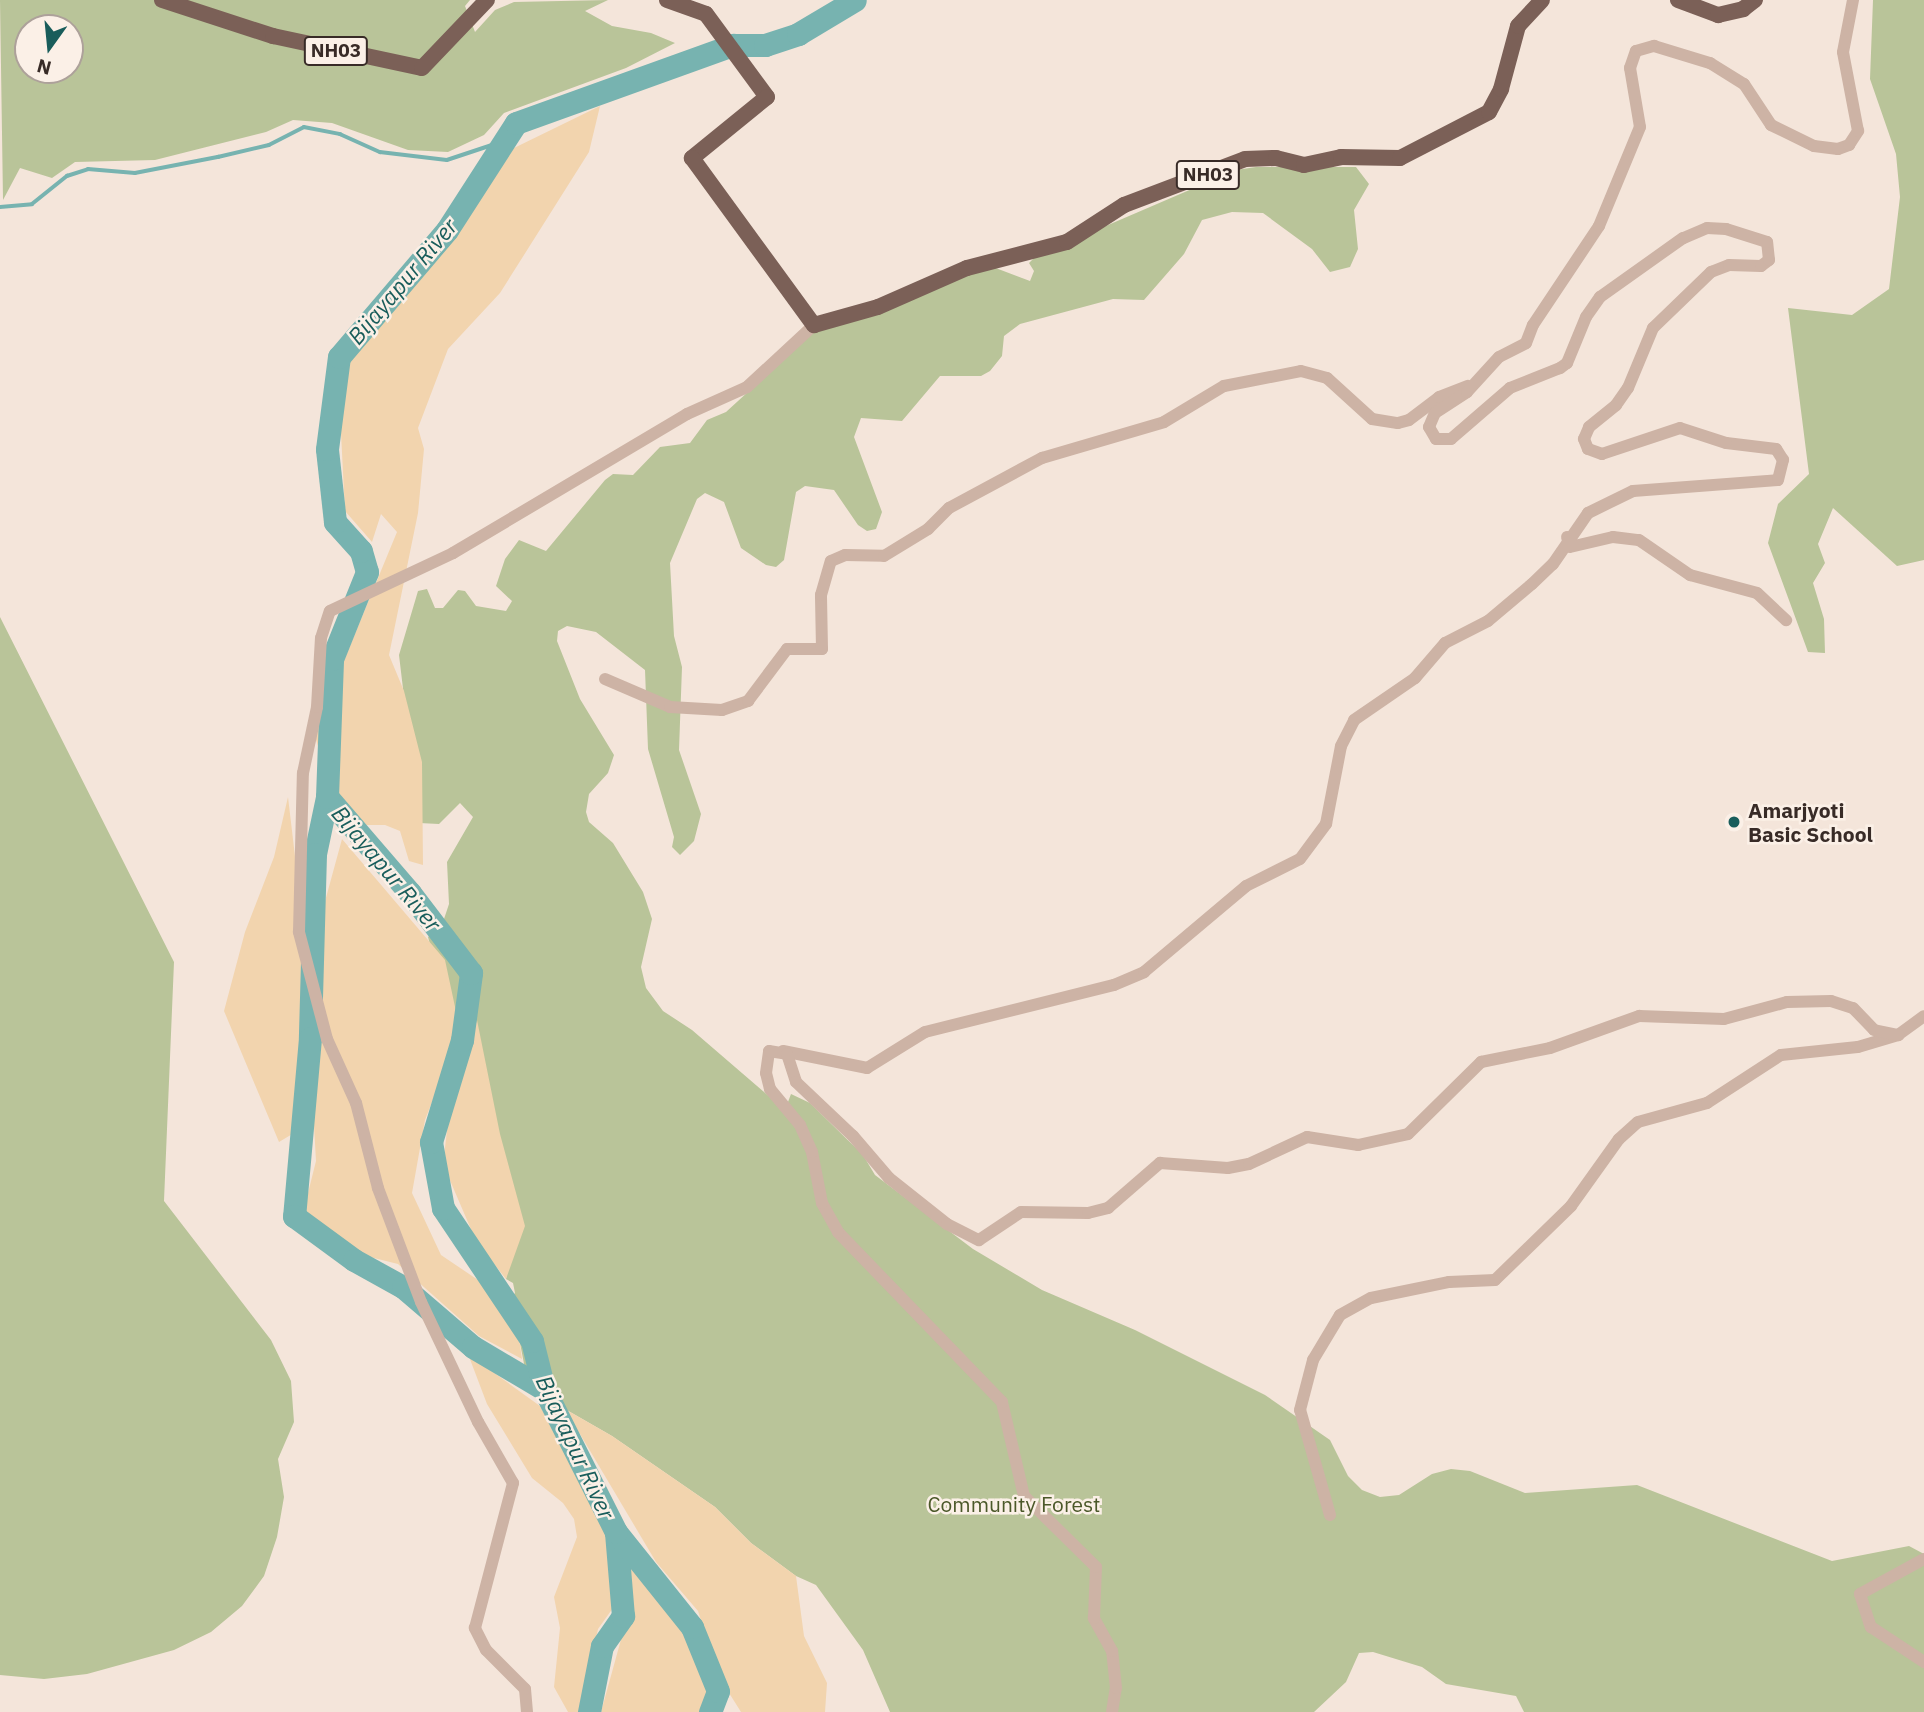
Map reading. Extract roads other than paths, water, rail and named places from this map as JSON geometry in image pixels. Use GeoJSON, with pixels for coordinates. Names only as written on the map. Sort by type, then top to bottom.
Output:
{"type":"FeatureCollection","features":[{"type":"Feature","properties":{"kind":"main road","name":"NH03"},"geometry":{"type":"LineString","coordinates":[[162,0],[273,36],[422,68],[487,0]]}},
{"type":"Feature","properties":{"kind":"main road"},"geometry":{"type":"LineString","coordinates":[[667,0],[706,14],[714,21],[767,97],[692,158],[814,325]]}},
{"type":"Feature","properties":{"kind":"main road","name":"NH03"},"geometry":{"type":"LineString","coordinates":[[814,325],[878,307],[967,268],[1067,242],[1124,205],[1245,159],[1269,157],[1304,164],[1341,157],[1399,158],[1489,112],[1501,89],[1518,26],[1542,0]]}},
{"type":"Feature","properties":{"kind":"main road"},"geometry":{"type":"LineString","coordinates":[[1678,0],[1718,15],[1743,9],[1755,0]]}},
{"type":"Feature","properties":{"kind":"street"},"geometry":{"type":"LineString","coordinates":[[1112,1712],[1116,1688],[1112,1651],[1094,1618],[1096,1567],[1024,1496],[1002,1402],[838,1233],[822,1203],[812,1152],[800,1125],[768,1082],[769,1051],[783,1051],[867,1068],[925,1032],[1114,985],[1144,972],[1246,886],[1300,859],[1326,824],[1341,746],[1354,720],[1415,678],[1446,643],[1488,621],[1532,584],[1553,564],[1567,537],[1598,505],[1633,491],[1773,482],[1781,477],[1783,460],[1776,449],[1726,443],[1680,428],[1602,454],[1588,449],[1584,439],[1589,427],[1616,405],[1628,388],[1653,328],[1711,272],[1729,265],[1765,264],[1771,246],[1761,239],[1716,228],[1683,238],[1591,307],[1567,363],[1510,387],[1451,439],[1432,436],[1429,427],[1435,413],[1482,377],[1499,357],[1526,343],[1608,208],[1640,127],[1630,68],[1636,51],[1654,46],[1710,63],[1744,84],[1771,125],[1814,146],[1838,149],[1849,145],[1858,131],[1843,52],[1853,0]]}},
{"type":"Feature","properties":{"kind":"street"},"geometry":{"type":"LineString","coordinates":[[527,1712],[524,1689],[486,1650],[475,1628],[513,1483],[478,1422],[416,1291],[378,1188],[356,1103],[327,1039],[299,932],[303,773],[317,707],[321,638],[330,611],[453,553],[687,414],[747,387],[814,325]]}},
{"type":"Feature","properties":{"kind":"street"},"geometry":{"type":"LineString","coordinates":[[605,678],[670,707],[722,710],[748,701],[787,649],[822,649],[821,595],[831,561],[845,555],[884,556],[928,529],[949,508],[1042,458],[1164,422],[1224,386],[1301,371],[1327,378],[1372,419],[1398,423],[1409,420],[1438,397],[1482,377]]}},
{"type":"Feature","properties":{"kind":"street"},"geometry":{"type":"LineString","coordinates":[[1567,537],[1570,547],[1613,537],[1639,540],[1689,575],[1723,587],[1758,593],[1786,620]]}},
{"type":"Feature","properties":{"kind":"street"},"geometry":{"type":"LineString","coordinates":[[783,1051],[797,1084],[853,1136],[884,1174],[941,1220],[979,1240],[1021,1212],[1088,1213],[1108,1208],[1160,1163],[1228,1168],[1249,1164],[1307,1137],[1358,1145],[1408,1134],[1481,1062],[1550,1048],[1648,1014],[1724,1019],[1787,1002],[1830,1001],[1853,1008],[1874,1030],[1898,1035]]}},
{"type":"Feature","properties":{"kind":"street"},"geometry":{"type":"LineString","coordinates":[[1330,1515],[1300,1410],[1312,1360],[1340,1315],[1371,1298],[1449,1282],[1495,1280],[1571,1206],[1619,1139],[1638,1122],[1707,1103],[1781,1055],[1858,1047],[1898,1035],[1924,1016]]}},
{"type":"Feature","properties":{"kind":"street"},"geometry":{"type":"LineString","coordinates":[[1924,1559],[1860,1594],[1871,1627],[1924,1662]]}},
{"type":"Feature","properties":{"kind":"waterway","name":"Bijayapur River"},"geometry":{"type":"LineString","coordinates":[[710,1712],[718,1691],[692,1627],[616,1532],[544,1389],[532,1341],[443,1208],[431,1142],[462,1040],[471,973],[410,893],[327,797],[332,659],[367,572],[361,551],[335,522],[327,449],[339,357],[447,230],[516,123],[733,45],[765,45],[798,34],[855,0]]}},
{"type":"Feature","properties":{"kind":"waterway"},"geometry":{"type":"LineString","coordinates":[[0,207],[32,204],[67,176],[88,169],[135,173],[218,157],[269,145],[304,127],[340,134],[380,152],[447,160],[492,145],[516,123]]}},
{"type":"Feature","properties":{"kind":"waterway"},"geometry":{"type":"LineString","coordinates":[[327,797],[315,854],[310,1038],[294,1216],[354,1260],[403,1287],[473,1347],[544,1389]]}},
{"type":"Feature","properties":{"kind":"waterway"},"geometry":{"type":"LineString","coordinates":[[589,1712],[602,1646],[623,1616],[616,1532]]}},
{"type":"Feature","properties":{"kind":"place","name":"Amarjyoti Basic School"},"geometry":{"type":"Point","coordinates":[1734,822]}},
{"type":"Feature","properties":{"kind":"park label","name":"Community Forest"},"geometry":{"type":"Point","coordinates":[1014,1504]}}]}
